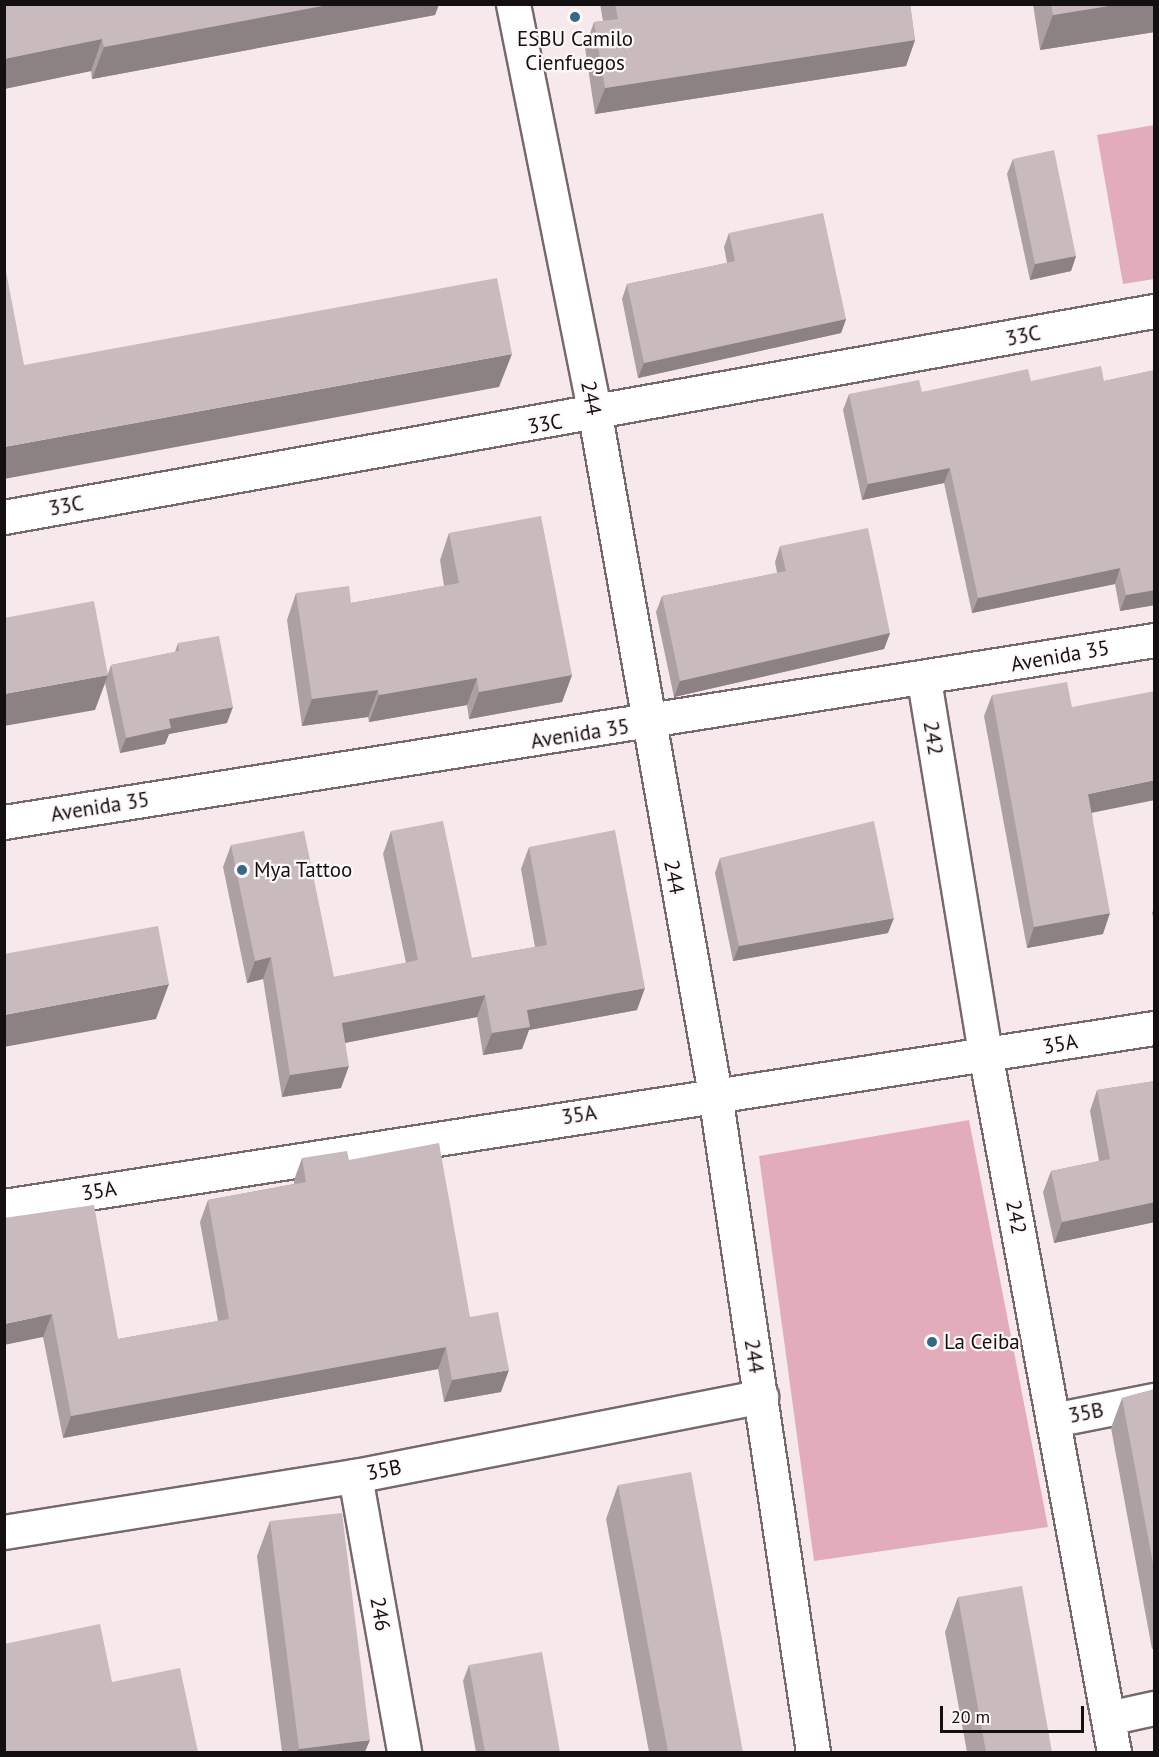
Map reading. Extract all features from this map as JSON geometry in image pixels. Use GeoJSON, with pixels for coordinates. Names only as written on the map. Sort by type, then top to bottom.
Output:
{"type":"FeatureCollection","features":[{"type":"Feature","properties":{"kind":"street","name":"244"},"geometry":{"type":"LineString","coordinates":[[513,4],[595,415],[646,724],[715,1094],[813,1752]]}},
{"type":"Feature","properties":{"kind":"street","name":"33C"},"geometry":{"type":"LineString","coordinates":[[4,517],[595,415],[1155,311]]}},
{"type":"Feature","properties":{"kind":"street","name":"Avenida 35"},"geometry":{"type":"LineString","coordinates":[[4,822],[646,724],[924,680],[1155,640]]}},
{"type":"Feature","properties":{"kind":"street","name":"242"},"geometry":{"type":"LineString","coordinates":[[924,680],[986,1058],[1114,1752]]}},
{"type":"Feature","properties":{"kind":"street","name":"35A"},"geometry":{"type":"LineString","coordinates":[[4,1206],[715,1094],[986,1058],[1155,1028]]}},
{"type":"Feature","properties":{"kind":"street","name":"35B"},"geometry":{"type":"LineString","coordinates":[[4,1532],[355,1476],[761,1396]]}},
{"type":"Feature","properties":{"kind":"street","name":"35B"},"geometry":{"type":"LineString","coordinates":[[1053,1420],[1155,1400]]}},
{"type":"Feature","properties":{"kind":"street","name":"246"},"geometry":{"type":"LineString","coordinates":[[355,1476],[404,1752]]}},
{"type":"Feature","properties":{"kind":"street"},"geometry":{"type":"LineString","coordinates":[[1108,1718],[1155,1708]]}},
{"type":"Feature","properties":{"kind":"shaded area"},"geometry":{"type":"Polygon","coordinates":[[[1154,125],[1154,279],[1123,284],[1097,135],[1154,125]]]}},
{"type":"Feature","properties":{"kind":"shaded area"},"geometry":{"type":"Polygon","coordinates":[[[969,1120],[1048,1527],[814,1561],[759,1156],[969,1120]]]}},
{"type":"Feature","properties":{"kind":"building"},"geometry":{"type":"Polygon","coordinates":[[[4,4],[333,4],[104,47],[102,39],[4,59],[4,4]]]}},
{"type":"Feature","properties":{"kind":"building"},"geometry":{"type":"Polygon","coordinates":[[[615,4],[910,4],[915,40],[605,88],[594,22],[618,19],[615,4]]]}},
{"type":"Feature","properties":{"kind":"building"},"geometry":{"type":"Polygon","coordinates":[[[1051,4],[1121,4],[1053,15],[1051,4]]]}},
{"type":"Feature","properties":{"kind":"building"},"geometry":{"type":"Polygon","coordinates":[[[1054,150],[1076,256],[1035,264],[1013,159],[1054,150]]]}},
{"type":"Feature","properties":{"kind":"building"},"geometry":{"type":"Polygon","coordinates":[[[823,213],[846,319],[644,363],[627,284],[735,261],[729,233],[823,213]]]}},
{"type":"Feature","properties":{"kind":"building"},"geometry":{"type":"Polygon","coordinates":[[[4,261],[24,365],[497,278],[512,354],[4,447],[4,261]]]}},
{"type":"Feature","properties":{"kind":"building"},"geometry":{"type":"Polygon","coordinates":[[[1101,366],[1104,381],[1155,370],[1155,590],[1126,595],[1120,568],[978,598],[950,468],[868,484],[849,394],[919,380],[922,392],[1028,369],[1031,381],[1101,366]]]}},
{"type":"Feature","properties":{"kind":"building"},"geometry":{"type":"Polygon","coordinates":[[[541,516],[572,675],[479,692],[477,678],[379,695],[378,690],[312,699],[296,593],[349,586],[351,603],[459,583],[449,533],[541,516]]]}},
{"type":"Feature","properties":{"kind":"building"},"geometry":{"type":"Polygon","coordinates":[[[868,528],[890,633],[680,681],[662,596],[786,571],[780,546],[868,528]]]}},
{"type":"Feature","properties":{"kind":"building"},"geometry":{"type":"Polygon","coordinates":[[[94,601],[108,675],[4,694],[4,618],[94,601]]]}},
{"type":"Feature","properties":{"kind":"building"},"geometry":{"type":"Polygon","coordinates":[[[219,636],[233,707],[169,719],[171,728],[126,738],[111,665],[179,651],[178,643],[219,636]]]}},
{"type":"Feature","properties":{"kind":"building"},"geometry":{"type":"Polygon","coordinates":[[[1067,682],[1072,707],[1155,691],[1155,780],[1088,794],[1110,913],[1034,927],[992,695],[1067,682]]]}},
{"type":"Feature","properties":{"kind":"building"},"geometry":{"type":"Polygon","coordinates":[[[443,821],[472,958],[547,945],[529,847],[615,830],[645,988],[527,1010],[530,1027],[492,1033],[485,995],[342,1023],[349,1066],[290,1075],[271,957],[255,961],[231,845],[304,831],[334,977],[418,960],[391,831],[443,821]]]}},
{"type":"Feature","properties":{"kind":"building"},"geometry":{"type":"Polygon","coordinates":[[[874,821],[894,918],[739,946],[720,858],[874,821]]]}},
{"type":"Feature","properties":{"kind":"building"},"geometry":{"type":"Polygon","coordinates":[[[158,926],[169,984],[4,1015],[4,954],[158,926]]]}},
{"type":"Feature","properties":{"kind":"building"},"geometry":{"type":"Polygon","coordinates":[[[1155,1081],[1155,1202],[1062,1222],[1051,1171],[1110,1159],[1097,1090],[1155,1081]]]}},
{"type":"Feature","properties":{"kind":"building"},"geometry":{"type":"Polygon","coordinates":[[[439,1143],[470,1317],[498,1312],[509,1370],[452,1380],[446,1347],[71,1416],[52,1314],[4,1324],[4,1218],[94,1205],[118,1339],[229,1319],[208,1200],[306,1182],[302,1158],[347,1151],[349,1160],[439,1143]]]}},
{"type":"Feature","properties":{"kind":"building"},"geometry":{"type":"Polygon","coordinates":[[[1155,1389],[1155,1574],[1122,1398],[1155,1389]]]}},
{"type":"Feature","properties":{"kind":"building"},"geometry":{"type":"Polygon","coordinates":[[[691,1472],[743,1752],[668,1752],[618,1485],[691,1472]]]}},
{"type":"Feature","properties":{"kind":"building"},"geometry":{"type":"Polygon","coordinates":[[[342,1513],[370,1740],[299,1749],[270,1521],[342,1513]]]}},
{"type":"Feature","properties":{"kind":"building"},"geometry":{"type":"Polygon","coordinates":[[[1022,1586],[1052,1752],[986,1752],[958,1597],[1022,1586]]]}},
{"type":"Feature","properties":{"kind":"building"},"geometry":{"type":"Polygon","coordinates":[[[100,1624],[112,1682],[180,1668],[198,1752],[4,1752],[4,1644],[100,1624]]]}},
{"type":"Feature","properties":{"kind":"building"},"geometry":{"type":"Polygon","coordinates":[[[542,1652],[560,1752],[485,1752],[469,1665],[542,1652]]]}},
{"type":"Feature","properties":{"kind":"place","name":"ESBU Camilo Cienfuegos"},"geometry":{"type":"Point","coordinates":[575,17]}},
{"type":"Feature","properties":{"kind":"place","name":"Mya Tattoo"},"geometry":{"type":"Point","coordinates":[242,870]}},
{"type":"Feature","properties":{"kind":"place","name":"La Ceiba"},"geometry":{"type":"Point","coordinates":[932,1342]}}]}
